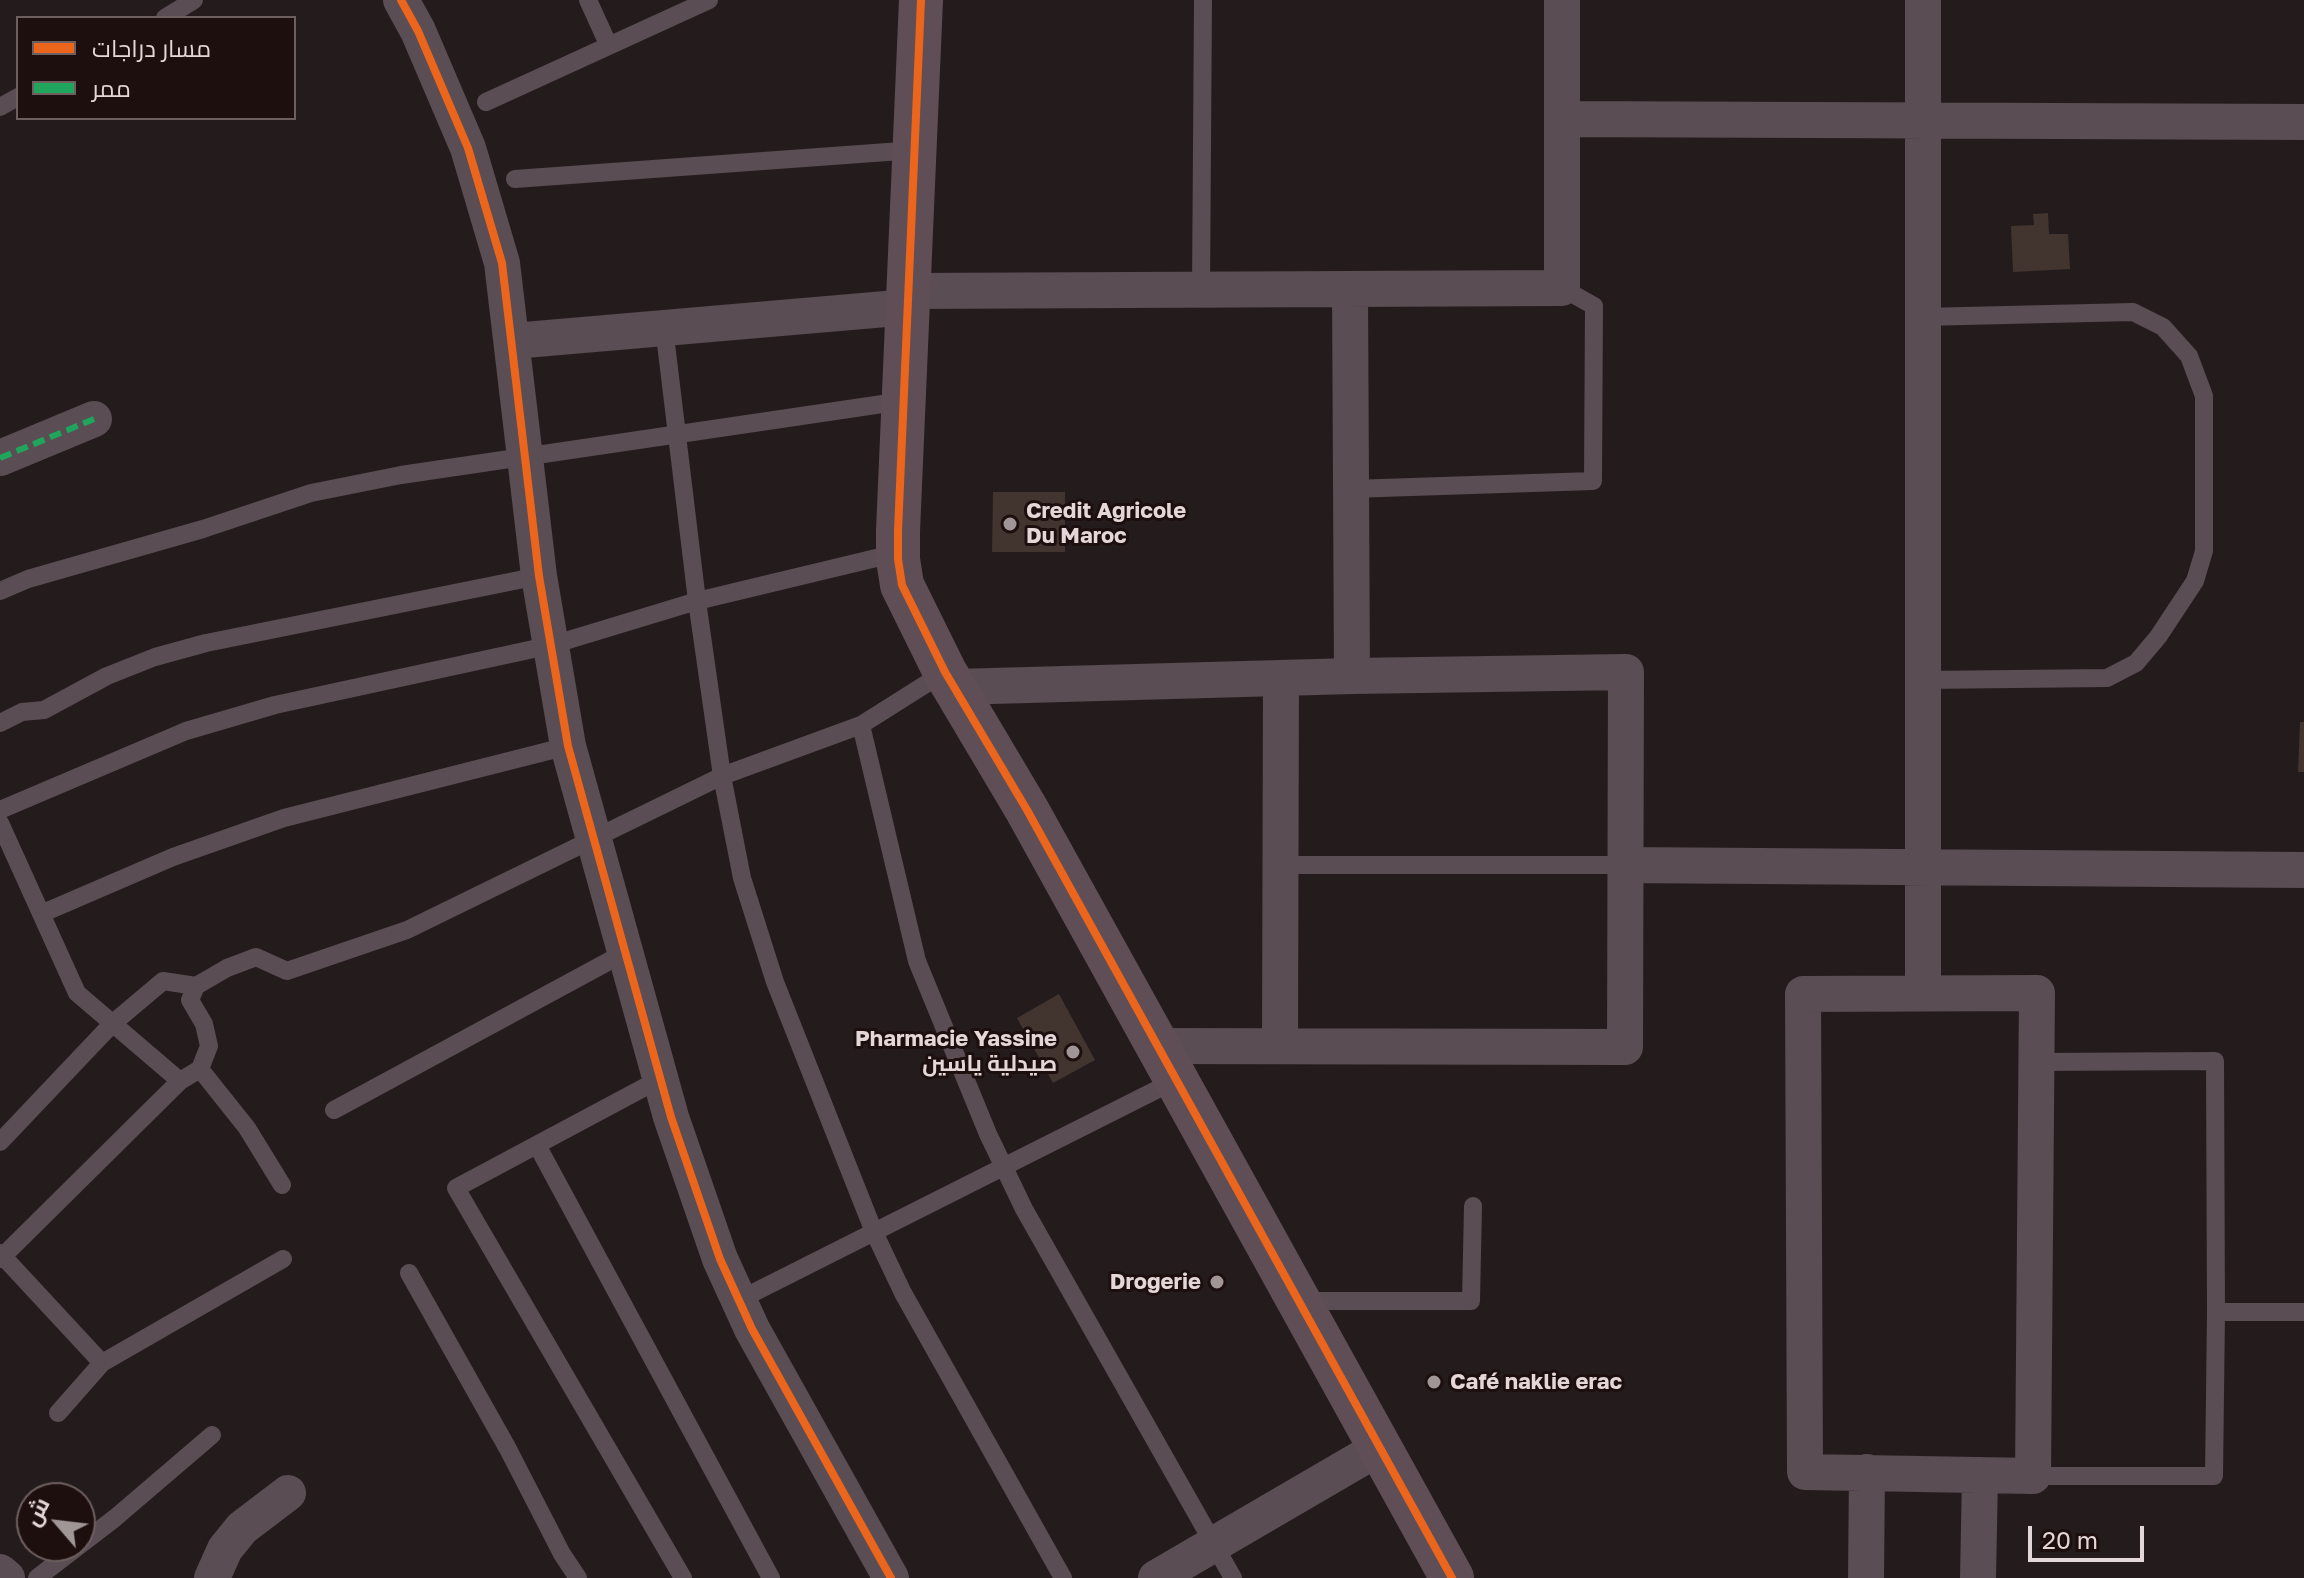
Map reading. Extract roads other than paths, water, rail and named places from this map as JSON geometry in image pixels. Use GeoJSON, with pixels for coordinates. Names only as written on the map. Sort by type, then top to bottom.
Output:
{"type":"FeatureCollection","features":[{"type":"Feature","properties":{"kind":"street"},"geometry":{"type":"LineString","coordinates":[[401,0],[444,90],[480,182],[502,263],[539,576],[568,746],[660,1079],[711,1232],[739,1300],[765,1354],[891,1578]]}},
{"type":"Feature","properties":{"kind":"street"},"geometry":{"type":"LineString","coordinates":[[921,0],[897,553],[902,585],[950,679],[1452,1578]]}},
{"type":"Feature","properties":{"kind":"street"},"geometry":{"type":"LineString","coordinates":[[513,341],[909,299],[1201,291],[1562,288],[1562,0]]}},
{"type":"Feature","properties":{"kind":"street"},"geometry":{"type":"LineString","coordinates":[[1923,0],[1923,992]]}},
{"type":"Feature","properties":{"kind":"street"},"geometry":{"type":"LineString","coordinates":[[1562,119],[2304,122]]}},
{"type":"Feature","properties":{"kind":"street"},"geometry":{"type":"LineString","coordinates":[[1350,291],[1352,676]]}},
{"type":"Feature","properties":{"kind":"street"},"geometry":{"type":"LineString","coordinates":[[0,458],[94,419]]}},
{"type":"Feature","properties":{"kind":"street"},"geometry":{"type":"LineString","coordinates":[[950,679],[1281,678],[1626,672],[1625,1047],[1280,1046],[1167,1063]]}},
{"type":"Feature","properties":{"kind":"street"},"geometry":{"type":"LineString","coordinates":[[1280,1046],[1281,678]]}},
{"type":"Feature","properties":{"kind":"street"},"geometry":{"type":"LineString","coordinates":[[1624,865],[2304,870]]}},
{"type":"Feature","properties":{"kind":"street"},"geometry":{"type":"LineString","coordinates":[[1923,992],[2037,993],[2033,1476],[1805,1472],[1803,994],[1923,992]]}},
{"type":"Feature","properties":{"kind":"street"},"geometry":{"type":"LineString","coordinates":[[1156,1578],[1379,1448]]}},
{"type":"Feature","properties":{"kind":"street"},"geometry":{"type":"LineString","coordinates":[[1866,1578],[1867,1472]]}},
{"type":"Feature","properties":{"kind":"street"},"geometry":{"type":"LineString","coordinates":[[1978,1578],[1980,1475]]}},
{"type":"Feature","properties":{"kind":"street"},"geometry":{"type":"LineString","coordinates":[[212,1578],[225,1549],[242,1528],[288,1493]]}},
{"type":"Feature","properties":{"kind":"street"},"geometry":{"type":"LineString","coordinates":[[0,1572],[7,1578]]}},
{"type":"Feature","properties":{"kind":"lane"},"geometry":{"type":"LineString","coordinates":[[168,16],[194,0]]}},
{"type":"Feature","properties":{"kind":"lane"},"geometry":{"type":"LineString","coordinates":[[588,0],[608,44]]}},
{"type":"Feature","properties":{"kind":"lane"},"geometry":{"type":"LineString","coordinates":[[486,102],[709,0]]}},
{"type":"Feature","properties":{"kind":"lane"},"geometry":{"type":"LineString","coordinates":[[1201,291],[1203,0]]}},
{"type":"Feature","properties":{"kind":"lane"},"geometry":{"type":"LineString","coordinates":[[515,179],[915,150]]}},
{"type":"Feature","properties":{"kind":"lane"},"geometry":{"type":"LineString","coordinates":[[1351,489],[1593,481],[1594,306],[1562,288]]}},
{"type":"Feature","properties":{"kind":"lane"},"geometry":{"type":"LineString","coordinates":[[1922,317],[2133,312],[2163,327],[2189,356],[2204,396],[2204,551],[2195,581],[2158,637],[2136,663],[2107,678],[1922,680]]}},
{"type":"Feature","properties":{"kind":"lane"},"geometry":{"type":"LineString","coordinates":[[664,327],[722,776],[742,878],[775,982],[874,1232],[903,1293],[1063,1578]]}},
{"type":"Feature","properties":{"kind":"lane"},"geometry":{"type":"LineString","coordinates":[[0,591],[28,579],[203,529],[311,493],[401,475],[676,437],[904,401]]}},
{"type":"Feature","properties":{"kind":"lane"},"geometry":{"type":"LineString","coordinates":[[0,810],[186,731],[275,705],[552,645],[697,601],[897,553]]}},
{"type":"Feature","properties":{"kind":"lane"},"geometry":{"type":"LineString","coordinates":[[0,723],[22,712],[44,710],[107,676],[193,646],[539,576]]}},
{"type":"Feature","properties":{"kind":"lane"},"geometry":{"type":"LineString","coordinates":[[102,1363],[1,1256],[180,1081],[200,1069],[209,1046],[204,1024],[190,1000],[196,986],[227,968],[256,957],[287,971],[407,930],[722,776],[861,725],[950,679]]}},
{"type":"Feature","properties":{"kind":"lane"},"geometry":{"type":"LineString","coordinates":[[861,725],[917,961],[949,1043],[1024,1209],[1233,1578]]}},
{"type":"Feature","properties":{"kind":"lane"},"geometry":{"type":"LineString","coordinates":[[43,913],[173,857],[284,818],[568,746]]}},
{"type":"Feature","properties":{"kind":"lane"},"geometry":{"type":"LineString","coordinates":[[0,823],[77,993],[180,1081]]}},
{"type":"Feature","properties":{"kind":"lane"},"geometry":{"type":"LineString","coordinates":[[1281,865],[1624,865]]}},
{"type":"Feature","properties":{"kind":"lane"},"geometry":{"type":"LineString","coordinates":[[334,1110],[624,953]]}},
{"type":"Feature","properties":{"kind":"lane"},"geometry":{"type":"LineString","coordinates":[[0,1142],[112,1024],[163,981],[196,986]]}},
{"type":"Feature","properties":{"kind":"lane"},"geometry":{"type":"LineString","coordinates":[[2033,1476],[2214,1476],[2216,1312],[2215,1061],[2038,1062]]}},
{"type":"Feature","properties":{"kind":"lane"},"geometry":{"type":"LineString","coordinates":[[739,1300],[1004,1167],[1167,1063]]}},
{"type":"Feature","properties":{"kind":"lane"},"geometry":{"type":"LineString","coordinates":[[200,1069],[247,1128],[282,1185]]}},
{"type":"Feature","properties":{"kind":"lane"},"geometry":{"type":"LineString","coordinates":[[660,1079],[456,1188],[683,1578]]}},
{"type":"Feature","properties":{"kind":"lane"},"geometry":{"type":"LineString","coordinates":[[537,1145],[771,1578]]}},
{"type":"Feature","properties":{"kind":"lane"},"geometry":{"type":"LineString","coordinates":[[1297,1301],[1471,1301],[1473,1206]]}},
{"type":"Feature","properties":{"kind":"lane"},"geometry":{"type":"LineString","coordinates":[[58,1413],[102,1363],[283,1259]]}},
{"type":"Feature","properties":{"kind":"lane"},"geometry":{"type":"LineString","coordinates":[[409,1273],[578,1578]]}},
{"type":"Feature","properties":{"kind":"lane"},"geometry":{"type":"LineString","coordinates":[[2216,1312],[2304,1312]]}},
{"type":"Feature","properties":{"kind":"lane"},"geometry":{"type":"LineString","coordinates":[[37,1578],[115,1518],[212,1435]]}},
{"type":"Feature","properties":{"kind":"place","name":"Credit Agricole Du Maroc"},"geometry":{"type":"Point","coordinates":[1010,524]}},
{"type":"Feature","properties":{"kind":"place","name":"Pharmacie Yassine صيدلية ياسين"},"geometry":{"type":"Point","coordinates":[1073,1052]}},
{"type":"Feature","properties":{"kind":"place","name":"Drogerie"},"geometry":{"type":"Point","coordinates":[1217,1282]}},
{"type":"Feature","properties":{"kind":"place","name":"Café naklie erac"},"geometry":{"type":"Point","coordinates":[1434,1382]}}]}
